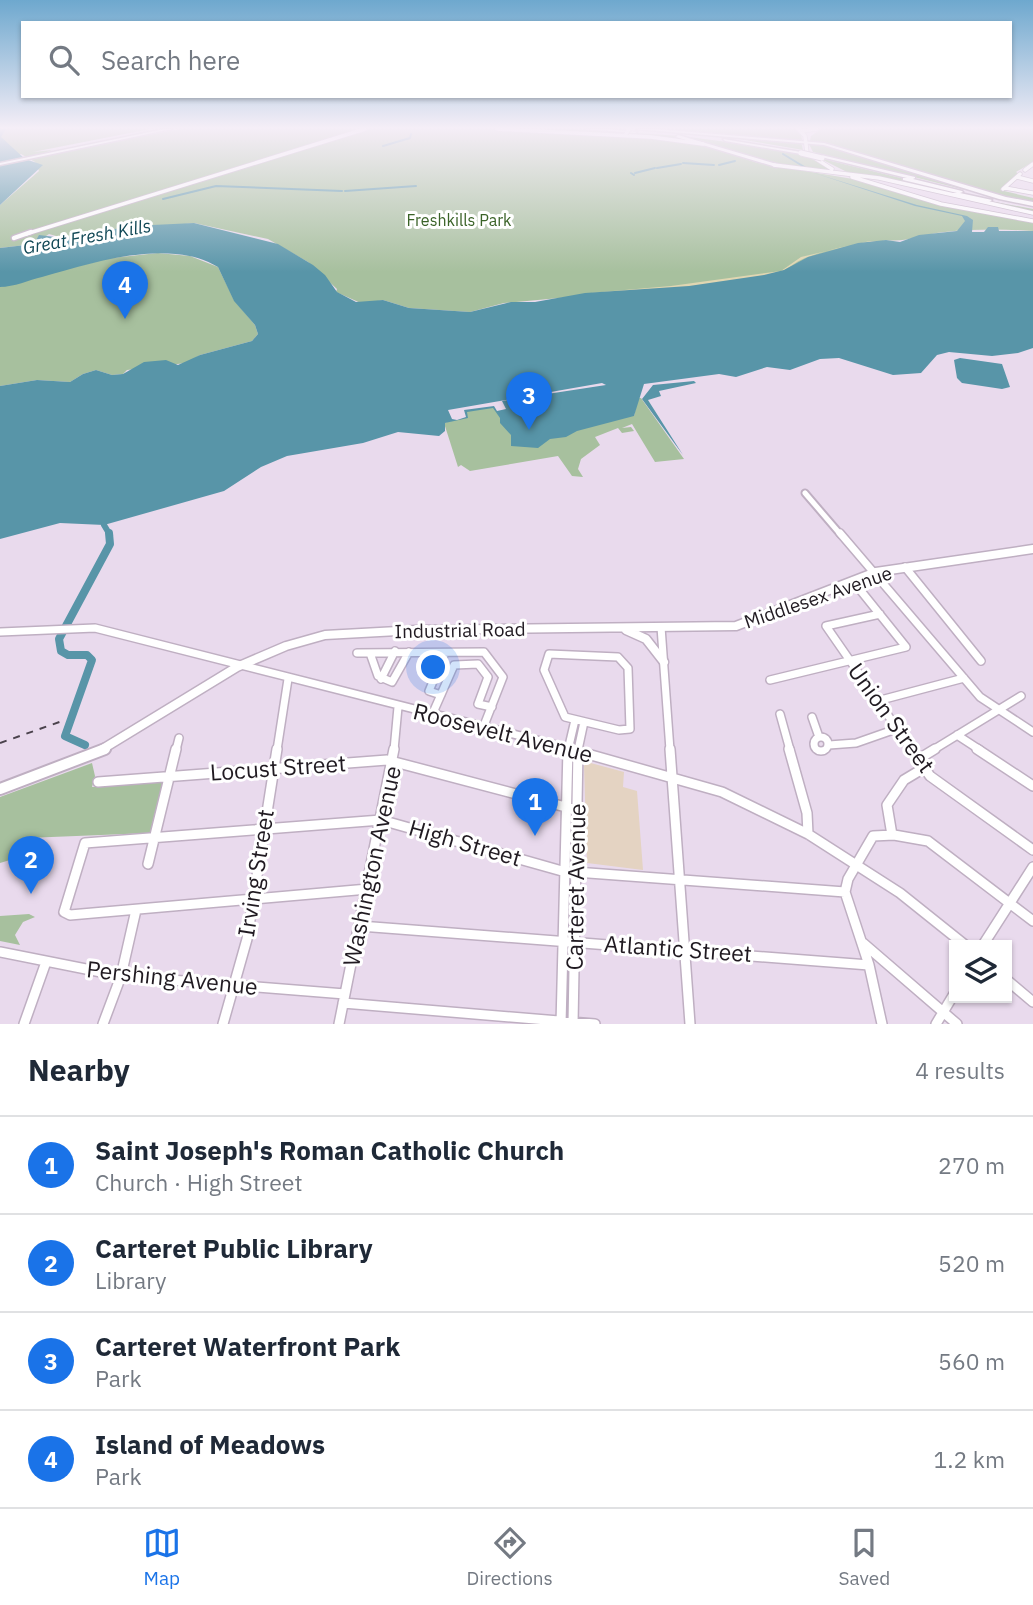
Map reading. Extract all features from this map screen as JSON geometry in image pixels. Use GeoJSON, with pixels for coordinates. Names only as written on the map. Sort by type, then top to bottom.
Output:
{"type":"FeatureCollection","features":[{"type":"Feature","properties":{"kind":"highway"},"geometry":{"type":"LineString","coordinates":[[906,177],[1033,208]]}},
{"type":"Feature","properties":{"kind":"highway"},"geometry":{"type":"LineString","coordinates":[[910,177],[1006,199]]}},
{"type":"Feature","properties":{"kind":"highway"},"geometry":{"type":"LineString","coordinates":[[935,177],[1033,208]]}},
{"type":"Feature","properties":{"kind":"highway"},"geometry":{"type":"LineString","coordinates":[[912,186],[1033,208]]}},
{"type":"Feature","properties":{"kind":"main road","name":"Middlesex Avenue"},"geometry":{"type":"LineString","coordinates":[[661,627],[743,624],[876,572],[997,552],[1033,549]]}},
{"type":"Feature","properties":{"kind":"main road","name":"Industrial Road"},"geometry":{"type":"LineString","coordinates":[[0,789],[97,753],[237,667],[263,654],[326,635],[416,630],[661,627]]}},
{"type":"Feature","properties":{"kind":"main road"},"geometry":{"type":"LineString","coordinates":[[618,628],[646,639],[664,662]]}},
{"type":"Feature","properties":{"kind":"street"},"geometry":{"type":"LineString","coordinates":[[14,238],[206,177]]}},
{"type":"Feature","properties":{"kind":"street"},"geometry":{"type":"LineString","coordinates":[[852,177],[952,207],[1033,221]]}},
{"type":"Feature","properties":{"kind":"street"},"geometry":{"type":"LineString","coordinates":[[856,177],[889,188]]}},
{"type":"Feature","properties":{"kind":"street"},"geometry":{"type":"LineString","coordinates":[[869,177],[912,186]]}},
{"type":"Feature","properties":{"kind":"street"},"geometry":{"type":"LineString","coordinates":[[1017,177],[1003,189],[1033,193]]}},
{"type":"Feature","properties":{"kind":"street"},"geometry":{"type":"LineString","coordinates":[[875,183],[878,179],[890,180]]}},
{"type":"Feature","properties":{"kind":"street"},"geometry":{"type":"LineString","coordinates":[[805,493],[876,572],[980,697],[1033,732]]}},
{"type":"Feature","properties":{"kind":"street"},"geometry":{"type":"LineString","coordinates":[[905,567],[982,661]]}},
{"type":"Feature","properties":{"kind":"street"},"geometry":{"type":"LineString","coordinates":[[770,680],[906,647],[853,581]]}},
{"type":"Feature","properties":{"kind":"street","name":"Union Street"},"geometry":{"type":"LineString","coordinates":[[880,614],[826,626],[920,764],[1033,850]]}},
{"type":"Feature","properties":{"kind":"street"},"geometry":{"type":"LineString","coordinates":[[661,627],[690,1024]]}},
{"type":"Feature","properties":{"kind":"street","name":"Roosevelt Avenue"},"geometry":{"type":"LineString","coordinates":[[0,632],[94,628],[237,667],[568,748],[722,792],[808,834],[900,893],[959,940]]}},
{"type":"Feature","properties":{"kind":"street"},"geometry":{"type":"LineString","coordinates":[[381,679],[395,651]]}},
{"type":"Feature","properties":{"kind":"street"},"geometry":{"type":"LineString","coordinates":[[357,653],[395,651],[487,654],[503,677],[484,728]]}},
{"type":"Feature","properties":{"kind":"street"},"geometry":{"type":"LineString","coordinates":[[381,679],[392,682],[409,652]]}},
{"type":"Feature","properties":{"kind":"street"},"geometry":{"type":"LineString","coordinates":[[370,653],[381,679]]}},
{"type":"Feature","properties":{"kind":"street"},"geometry":{"type":"LineString","coordinates":[[441,695],[429,691],[445,653]]}},
{"type":"Feature","properties":{"kind":"street"},"geometry":{"type":"LineString","coordinates":[[549,654],[618,657],[624,660],[628,667],[630,729],[580,721],[565,717],[544,670],[549,654]]}},
{"type":"Feature","properties":{"kind":"street"},"geometry":{"type":"LineString","coordinates":[[432,715],[454,665],[478,664],[488,677],[478,704],[492,707]]}},
{"type":"Feature","properties":{"kind":"street"},"geometry":{"type":"LineString","coordinates":[[877,701],[964,678]]}},
{"type":"Feature","properties":{"kind":"street","name":"Irving Street"},"geometry":{"type":"LineString","coordinates":[[223,1024],[247,939],[288,679]]}},
{"type":"Feature","properties":{"kind":"street"},"geometry":{"type":"LineString","coordinates":[[892,835],[887,805],[904,780],[957,735],[1021,695]]}},
{"type":"Feature","properties":{"kind":"street","name":"Washington Avenue"},"geometry":{"type":"LineString","coordinates":[[339,1024],[393,761],[398,707]]}},
{"type":"Feature","properties":{"kind":"street"},"geometry":{"type":"LineString","coordinates":[[780,714],[807,813],[808,834]]}},
{"type":"Feature","properties":{"kind":"street"},"geometry":{"type":"LineString","coordinates":[[812,717],[819,737],[813,742],[817,749],[826,750],[829,745],[856,743],[896,729]]}},
{"type":"Feature","properties":{"kind":"street","name":"Carteret Avenue"},"geometry":{"type":"LineString","coordinates":[[573,1023],[575,942],[568,748],[580,721]]}},
{"type":"Feature","properties":{"kind":"street","name":"Carteret Avenue"},"geometry":{"type":"LineString","coordinates":[[572,809],[580,721]]}},
{"type":"Feature","properties":{"kind":"street"},"geometry":{"type":"LineString","coordinates":[[957,735],[1033,786]]}},
{"type":"Feature","properties":{"kind":"street"},"geometry":{"type":"LineString","coordinates":[[148,864],[179,738]]}},
{"type":"Feature","properties":{"kind":"street","name":"Locust Street"},"geometry":{"type":"LineString","coordinates":[[98,782],[393,761],[572,809]]}},
{"type":"Feature","properties":{"kind":"street","name":"High Street"},"geometry":{"type":"LineString","coordinates":[[136,910],[66,914],[85,844],[381,820],[571,871],[845,892]]}},
{"type":"Feature","properties":{"kind":"street"},"geometry":{"type":"LineString","coordinates":[[882,1024],[869,965],[845,892],[846,882],[868,840],[873,836],[892,835],[928,841],[1033,921]]}},
{"type":"Feature","properties":{"kind":"street"},"geometry":{"type":"LineString","coordinates":[[986,940],[1033,867]]}},
{"type":"Feature","properties":{"kind":"street","name":"Carteret Avenue"},"geometry":{"type":"LineString","coordinates":[[561,1023],[563,940],[571,871]]}},
{"type":"Feature","properties":{"kind":"street"},"geometry":{"type":"LineString","coordinates":[[103,1024],[121,976],[136,910],[368,889]]}},
{"type":"Feature","properties":{"kind":"street","name":"Atlantic Street"},"geometry":{"type":"LineString","coordinates":[[360,926],[869,965]]}},
{"type":"Feature","properties":{"kind":"street"},"geometry":{"type":"LineString","coordinates":[[862,942],[957,1024]]}},
{"type":"Feature","properties":{"kind":"street","name":"Pershing Avenue"},"geometry":{"type":"LineString","coordinates":[[0,952],[121,976],[235,986],[561,1023],[595,1024]]}},
{"type":"Feature","properties":{"kind":"street"},"geometry":{"type":"LineString","coordinates":[[24,1024],[46,962]]}},
{"type":"Feature","properties":{"kind":"street"},"geometry":{"type":"LineString","coordinates":[[1012,984],[1033,1002]]}},
{"type":"Feature","properties":{"kind":"street"},"geometry":{"type":"LineString","coordinates":[[936,1024],[949,1002]]}},
{"type":"Feature","properties":{"kind":"shaded area"},"geometry":{"type":"Polygon","coordinates":[[[587,762],[624,772],[623,787],[637,791],[643,870],[587,863],[584,766],[587,762]]]}},
{"type":"Feature","properties":{"kind":"green space","name":"Freshkills Park"},"geometry":{"type":"Polygon","coordinates":[[[32,177],[840,177],[945,206],[1033,222],[1033,231],[967,230],[886,240],[780,272],[689,286],[504,303],[470,312],[409,308],[383,300],[363,304],[336,292],[337,289],[308,262],[268,239],[194,223],[63,238],[49,234],[34,244],[0,248],[0,205],[32,177]]]}},
{"type":"Feature","properties":{"kind":"green space"},"geometry":{"type":"Polygon","coordinates":[[[867,177],[896,177],[987,199],[979,199],[1033,209],[1033,212],[867,177]]]}},
{"type":"Feature","properties":{"kind":"green space"},"geometry":{"type":"Polygon","coordinates":[[[913,177],[926,177],[970,191],[913,177]]]}},
{"type":"Feature","properties":{"kind":"green space"},"geometry":{"type":"Polygon","coordinates":[[[935,177],[1016,177],[1000,190],[1033,198],[1033,203],[992,195],[935,177]]]}},
{"type":"Feature","properties":{"kind":"green space"},"geometry":{"type":"Polygon","coordinates":[[[158,253],[190,256],[218,267],[234,300],[255,325],[258,334],[252,341],[200,355],[186,363],[127,370],[123,374],[112,375],[96,370],[70,382],[37,380],[0,386],[0,287],[102,259],[158,253]]]}},
{"type":"Feature","properties":{"kind":"green space"},"geometry":{"type":"Polygon","coordinates":[[[638,398],[641,398],[684,459],[655,462],[632,424],[622,428],[631,427],[634,431],[622,433],[618,428],[595,437],[600,445],[581,459],[578,469],[583,477],[572,476],[558,456],[470,471],[461,465],[458,467],[444,423],[451,421],[447,412],[501,400],[634,416],[638,398]]]}},
{"type":"Feature","properties":{"kind":"green space"},"geometry":{"type":"Polygon","coordinates":[[[92,763],[95,776],[92,787],[163,782],[150,833],[27,838],[20,857],[0,863],[0,797],[92,763]]]}},
{"type":"Feature","properties":{"kind":"green space"},"geometry":{"type":"Polygon","coordinates":[[[29,914],[35,917],[23,922],[15,935],[20,945],[0,941],[0,916],[29,914]]]}},
{"type":"Feature","properties":{"kind":"sand"},"geometry":{"type":"Polygon","coordinates":[[[828,251],[805,258],[784,270],[777,273],[754,278],[684,287],[590,293],[671,286],[781,271],[801,257],[828,251]]]}},
{"type":"Feature","properties":{"kind":"water"},"geometry":{"type":"Polygon","coordinates":[[[0,177],[30,177],[0,205],[0,177]]]}},
{"type":"Feature","properties":{"kind":"water","name":"Great Fresh Kills"},"geometry":{"type":"Polygon","coordinates":[[[826,177],[917,205],[967,216],[973,220],[972,232],[984,232],[988,227],[998,227],[999,231],[1033,231],[1033,348],[992,356],[949,352],[937,355],[921,373],[893,375],[839,358],[820,359],[790,370],[767,367],[736,377],[719,374],[644,384],[634,416],[577,431],[566,437],[550,439],[538,448],[511,446],[511,435],[500,423],[500,418],[493,408],[467,412],[468,418],[445,423],[445,431],[439,436],[398,432],[363,443],[287,456],[261,467],[224,491],[104,525],[60,523],[0,539],[0,386],[37,380],[70,382],[96,370],[112,375],[123,374],[144,362],[166,360],[178,365],[200,355],[252,341],[258,334],[255,325],[234,301],[218,267],[198,258],[177,254],[130,255],[0,287],[0,248],[34,244],[39,235],[63,238],[132,226],[194,223],[278,244],[313,265],[325,275],[337,292],[356,302],[383,300],[409,308],[470,312],[511,302],[535,302],[585,293],[689,286],[764,275],[784,270],[808,257],[858,243],[886,240],[900,242],[919,235],[957,231],[965,221],[962,216],[915,206],[826,177]]]}},
{"type":"Feature","properties":{"kind":"water"},"geometry":{"type":"Polygon","coordinates":[[[960,358],[1002,364],[1010,387],[1002,389],[962,383],[957,378],[954,360],[960,358]]]}},
{"type":"Feature","properties":{"kind":"water"},"geometry":{"type":"Polygon","coordinates":[[[696,383],[659,391],[661,396],[648,400],[683,455],[642,399],[653,385],[696,383]]]}},
{"type":"Feature","properties":{"kind":"pier"},"geometry":{"type":"Polygon","coordinates":[[[602,383],[606,385],[502,401],[506,409],[497,411],[494,406],[464,410],[466,417],[457,420],[452,419],[448,410],[602,383]]]}},
{"type":"Feature","properties":{"kind":"waterway"},"geometry":{"type":"LineString","coordinates":[[163,199],[216,186],[342,191]]}},
{"type":"Feature","properties":{"kind":"waterway"},"geometry":{"type":"LineString","coordinates":[[345,191],[416,186]]}},
{"type":"Feature","properties":{"kind":"waterway"},"geometry":{"type":"LineString","coordinates":[[104,525],[109,533]]}},
{"type":"Feature","properties":{"kind":"waterway"},"geometry":{"type":"LineString","coordinates":[[85,745],[65,736],[92,660],[87,655],[68,655],[61,651],[59,639],[110,544],[109,533]]}},
{"type":"Feature","properties":{"kind":"railway"},"geometry":{"type":"LineString","coordinates":[[0,743],[65,720]]}},
{"type":"Feature","properties":{"kind":"place","name":"Island of Meadows"},"geometry":{"type":"Point","coordinates":[125,319]}},
{"type":"Feature","properties":{"kind":"place","name":"Carteret Waterfront Park"},"geometry":{"type":"Point","coordinates":[529,430]}},
{"type":"Feature","properties":{"kind":"place","name":"Saint Joseph's Roman Catholic Church"},"geometry":{"type":"Point","coordinates":[535,836]}},
{"type":"Feature","properties":{"kind":"place","name":"Carteret Public Library"},"geometry":{"type":"Point","coordinates":[31,894]}}]}
